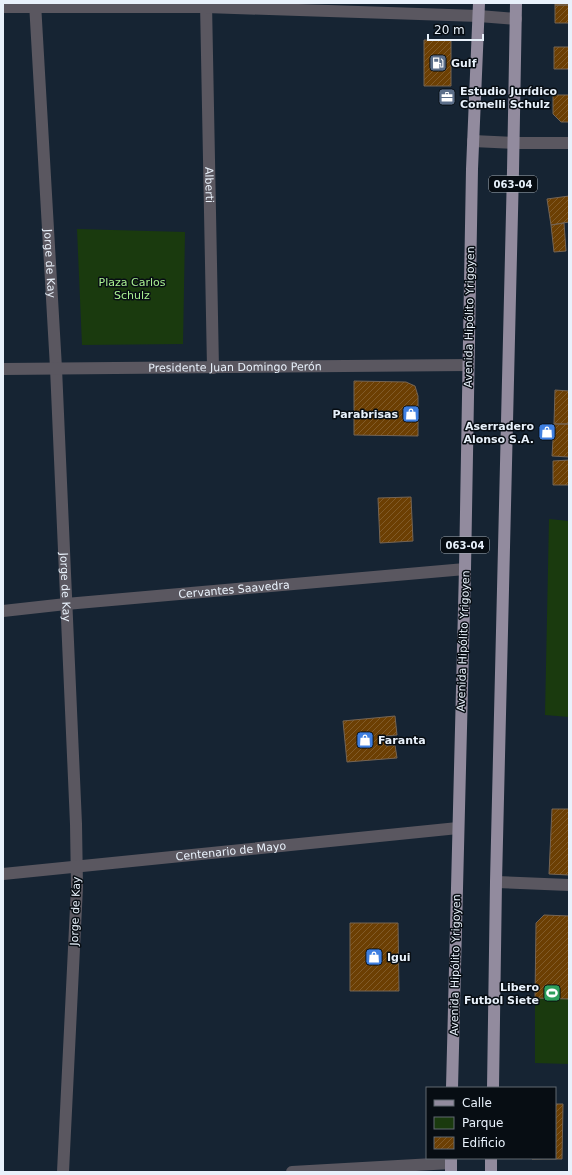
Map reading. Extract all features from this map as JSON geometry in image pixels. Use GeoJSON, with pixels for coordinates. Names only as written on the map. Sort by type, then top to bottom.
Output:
{"type":"FeatureCollection","features":[{"type":"Feature","properties":{"kind":"main road","name":"Avenida Hipólito Yrigoyen"},"geometry":{"type":"LineString","coordinates":[[452,1087],[465,569],[473,141],[479,3]]}},
{"type":"Feature","properties":{"kind":"main road","name":"063-04"},"geometry":{"type":"LineString","coordinates":[[492,1087],[516,3]]}},
{"type":"Feature","properties":{"kind":"main road"},"geometry":{"type":"LineString","coordinates":[[492,1159],[492,1172]]}},
{"type":"Feature","properties":{"kind":"street"},"geometry":{"type":"LineString","coordinates":[[3,8],[35,5],[206,5],[479,16],[516,19]]}},
{"type":"Feature","properties":{"kind":"street","name":"Jorge de Kay"},"geometry":{"type":"LineString","coordinates":[[35,5],[56,368],[77,867],[63,1172]]}},
{"type":"Feature","properties":{"kind":"street","name":"Alberti"},"geometry":{"type":"LineString","coordinates":[[206,5],[213,368]]}},
{"type":"Feature","properties":{"kind":"street"},"geometry":{"type":"LineString","coordinates":[[473,141],[513,144],[569,143]]}},
{"type":"Feature","properties":{"kind":"street","name":"Presidente Juan Domingo Perón"},"geometry":{"type":"LineString","coordinates":[[3,369],[468,365]]}},
{"type":"Feature","properties":{"kind":"street","name":"Cervantes Saavedra"},"geometry":{"type":"LineString","coordinates":[[3,611],[66,604],[465,569]]}},
{"type":"Feature","properties":{"kind":"street","name":"Centenario de Mayo"},"geometry":{"type":"LineString","coordinates":[[3,874],[458,828]]}},
{"type":"Feature","properties":{"kind":"street"},"geometry":{"type":"LineString","coordinates":[[496,882],[569,885]]}},
{"type":"Feature","properties":{"kind":"street"},"geometry":{"type":"LineString","coordinates":[[292,1172],[451,1164]]}},
{"type":"Feature","properties":{"kind":"green space","name":"Plaza Carlos Schulz"},"geometry":{"type":"Polygon","coordinates":[[[77,229],[185,232],[183,344],[82,345],[77,229]]]}},
{"type":"Feature","properties":{"kind":"green space"},"geometry":{"type":"Polygon","coordinates":[[[549,519],[569,521],[569,717],[545,715],[549,519]]]}},
{"type":"Feature","properties":{"kind":"green space","name":"Libero Futbol Siete"},"geometry":{"type":"Polygon","coordinates":[[[569,916],[569,1064],[535,1063],[535,998],[569,916]]]}},
{"type":"Feature","properties":{"kind":"building"},"geometry":{"type":"Polygon","coordinates":[[[555,3],[569,3],[569,5],[555,5],[555,3]]]}},
{"type":"Feature","properties":{"kind":"building"},"geometry":{"type":"Polygon","coordinates":[[[555,5],[569,5],[569,23],[555,23],[555,5]]]}},
{"type":"Feature","properties":{"kind":"building","name":"Gulf"},"geometry":{"type":"Polygon","coordinates":[[[424,40],[451,40],[451,86],[424,86],[424,40]]]}},
{"type":"Feature","properties":{"kind":"building"},"geometry":{"type":"Polygon","coordinates":[[[554,47],[569,47],[569,69],[554,69],[554,47]]]}},
{"type":"Feature","properties":{"kind":"building"},"geometry":{"type":"Polygon","coordinates":[[[553,95],[569,95],[569,122],[561,122],[553,114],[553,95]]]}},
{"type":"Feature","properties":{"kind":"building"},"geometry":{"type":"Polygon","coordinates":[[[569,196],[569,222],[551,225],[547,199],[569,196]]]}},
{"type":"Feature","properties":{"kind":"building"},"geometry":{"type":"Polygon","coordinates":[[[564,223],[566,251],[554,252],[551,225],[564,223]]]}},
{"type":"Feature","properties":{"kind":"building"},"geometry":{"type":"Polygon","coordinates":[[[354,381],[406,382],[415,386],[418,396],[418,436],[354,435],[354,381]]]}},
{"type":"Feature","properties":{"kind":"building"},"geometry":{"type":"Polygon","coordinates":[[[555,390],[569,391],[569,424],[554,424],[555,390]]]}},
{"type":"Feature","properties":{"kind":"building"},"geometry":{"type":"Polygon","coordinates":[[[554,424],[569,424],[569,457],[552,456],[554,424]]]}},
{"type":"Feature","properties":{"kind":"building"},"geometry":{"type":"Polygon","coordinates":[[[569,460],[569,485],[553,485],[553,461],[569,460]]]}},
{"type":"Feature","properties":{"kind":"building"},"geometry":{"type":"Polygon","coordinates":[[[411,497],[413,541],[380,543],[378,498],[411,497]]]}},
{"type":"Feature","properties":{"kind":"building","name":"Faranta"},"geometry":{"type":"Polygon","coordinates":[[[395,716],[397,735],[385,736],[386,746],[395,745],[397,758],[347,762],[343,721],[395,716]]]}},
{"type":"Feature","properties":{"kind":"building"},"geometry":{"type":"Polygon","coordinates":[[[552,809],[569,809],[569,875],[549,874],[552,809]]]}},
{"type":"Feature","properties":{"kind":"building"},"geometry":{"type":"Polygon","coordinates":[[[544,915],[569,916],[569,999],[535,998],[536,923],[544,915]]]}},
{"type":"Feature","properties":{"kind":"building","name":"Igui"},"geometry":{"type":"Polygon","coordinates":[[[350,923],[398,923],[399,991],[350,991],[350,923]]]}},
{"type":"Feature","properties":{"kind":"building"},"geometry":{"type":"Polygon","coordinates":[[[556,1104],[563,1104],[562,1159],[556,1159],[556,1104]]]}},
{"type":"Feature","properties":{"kind":"place","name":"Gulf"},"geometry":{"type":"Point","coordinates":[438,63]}},
{"type":"Feature","properties":{"kind":"place","name":"Estudio Jurídico Comelli Schulz"},"geometry":{"type":"Point","coordinates":[447,97]}},
{"type":"Feature","properties":{"kind":"place","name":"Parabrisas"},"geometry":{"type":"Point","coordinates":[411,414]}},
{"type":"Feature","properties":{"kind":"place","name":"Aserradero Alonso S.A."},"geometry":{"type":"Point","coordinates":[547,432]}},
{"type":"Feature","properties":{"kind":"place","name":"Faranta"},"geometry":{"type":"Point","coordinates":[365,740]}},
{"type":"Feature","properties":{"kind":"place","name":"Igui"},"geometry":{"type":"Point","coordinates":[374,957]}},
{"type":"Feature","properties":{"kind":"place","name":"Libero Futbol Siete"},"geometry":{"type":"Point","coordinates":[552,993]}}]}
